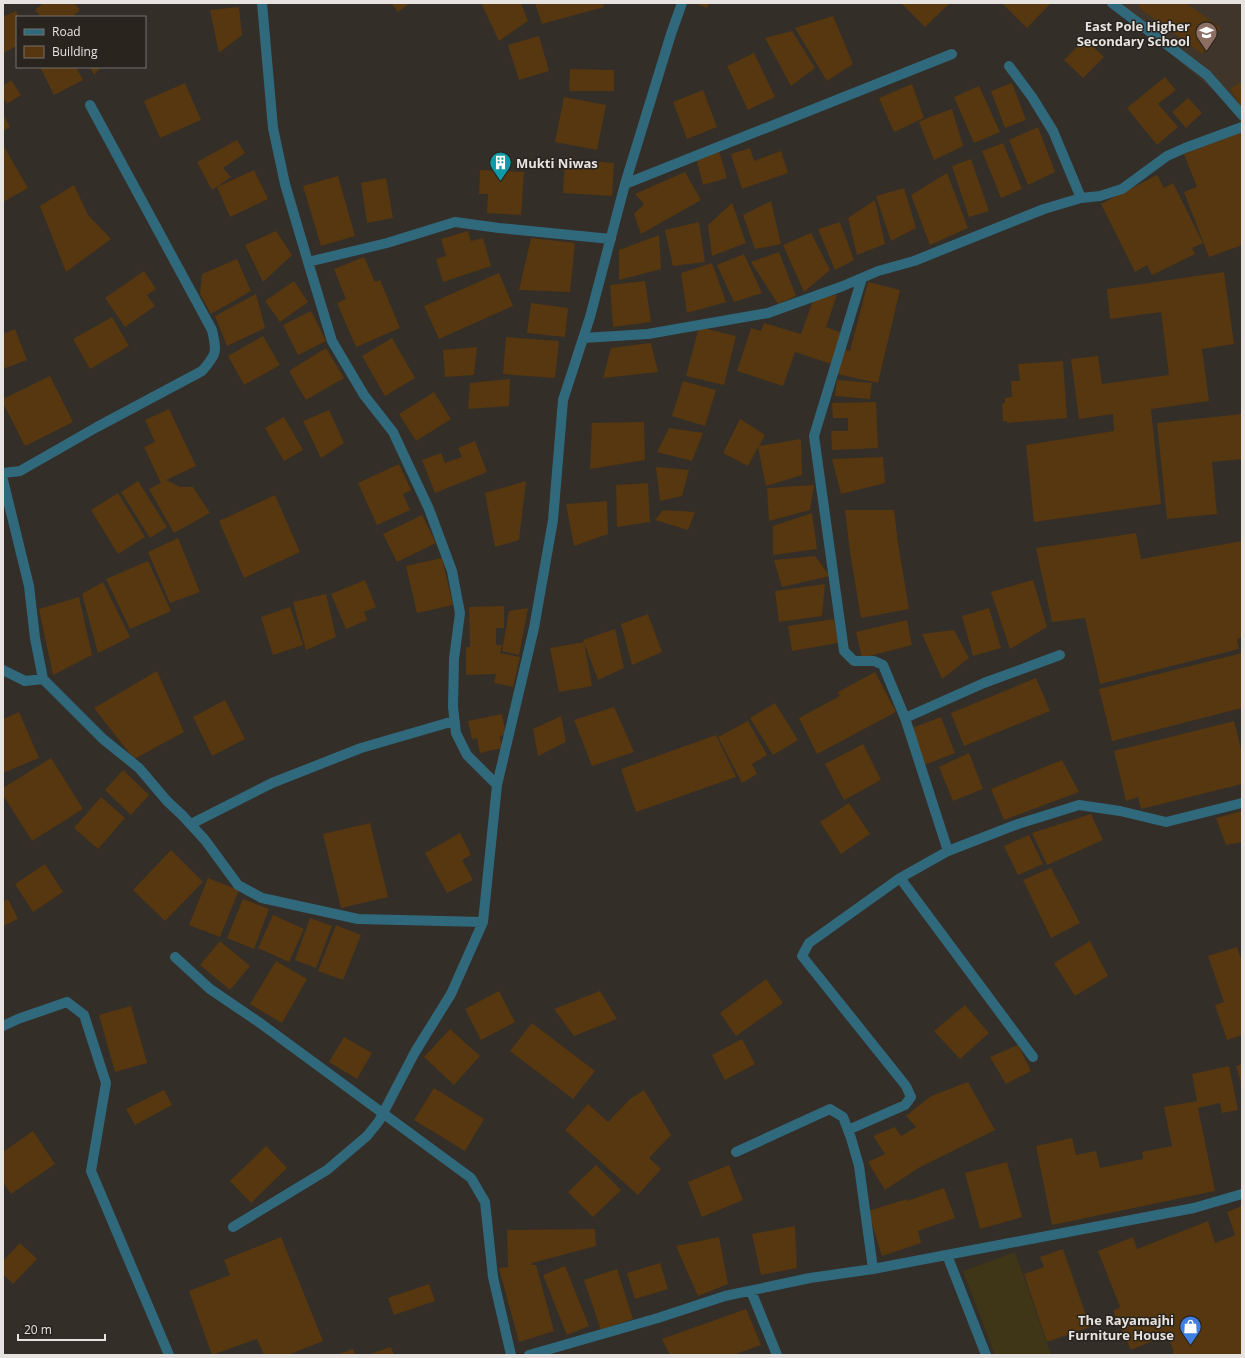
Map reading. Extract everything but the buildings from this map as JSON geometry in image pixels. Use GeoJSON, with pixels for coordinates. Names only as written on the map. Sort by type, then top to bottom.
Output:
{"type":"FeatureCollection","features":[{"type":"Feature","properties":{"kind":"street"},"geometry":{"type":"LineString","coordinates":[[262,3],[273,128],[285,184],[308,262],[332,341],[364,395],[392,432],[429,509],[452,571],[460,613],[454,659],[453,707],[456,733],[467,755],[497,785]]}},
{"type":"Feature","properties":{"kind":"street"},"geometry":{"type":"LineString","coordinates":[[233,1227],[327,1170],[367,1136],[379,1121],[415,1052],[451,994],[483,922],[497,785],[534,628],[553,520],[563,400],[583,338],[625,184],[682,3]]}},
{"type":"Feature","properties":{"kind":"street"},"geometry":{"type":"LineString","coordinates":[[1112,3],[1207,75],[1242,115]]}},
{"type":"Feature","properties":{"kind":"street"},"geometry":{"type":"LineString","coordinates":[[625,184],[952,54]]}},
{"type":"Feature","properties":{"kind":"street"},"geometry":{"type":"LineString","coordinates":[[1009,66],[1032,97],[1053,131],[1081,198]]}},
{"type":"Feature","properties":{"kind":"street"},"geometry":{"type":"LineString","coordinates":[[3,473],[20,471],[97,427],[202,371],[211,361],[216,348],[212,330],[90,105]]}},
{"type":"Feature","properties":{"kind":"street"},"geometry":{"type":"LineString","coordinates":[[583,338],[648,334],[768,313],[843,286],[878,271],[914,261],[1044,209],[1081,198],[1100,196],[1122,189],[1167,156],[1242,126]]}},
{"type":"Feature","properties":{"kind":"street"},"geometry":{"type":"LineString","coordinates":[[308,262],[387,243],[455,222],[611,239]]}},
{"type":"Feature","properties":{"kind":"street"},"geometry":{"type":"LineString","coordinates":[[862,278],[814,436],[844,651],[854,661],[874,661],[883,665],[905,718],[948,851]]}},
{"type":"Feature","properties":{"kind":"street"},"geometry":{"type":"LineString","coordinates":[[3,480],[29,586],[35,638],[43,679],[103,739],[139,768],[167,801],[205,840],[238,885],[262,898],[358,919],[483,922]]}},
{"type":"Feature","properties":{"kind":"street"},"geometry":{"type":"LineString","coordinates":[[905,718],[984,683],[1060,655]]}},
{"type":"Feature","properties":{"kind":"street"},"geometry":{"type":"LineString","coordinates":[[3,670],[25,681],[43,679]]}},
{"type":"Feature","properties":{"kind":"street"},"geometry":{"type":"LineString","coordinates":[[191,824],[272,783],[361,748],[454,720]]}},
{"type":"Feature","properties":{"kind":"street"},"geometry":{"type":"LineString","coordinates":[[848,1130],[905,1105],[912,1097],[906,1086],[802,956],[809,943],[900,878],[948,851],[1018,824],[1079,804],[1120,811],[1166,822],[1242,803]]}},
{"type":"Feature","properties":{"kind":"street"},"geometry":{"type":"LineString","coordinates":[[900,878],[1034,1057]]}},
{"type":"Feature","properties":{"kind":"street"},"geometry":{"type":"LineString","coordinates":[[175,957],[210,989],[260,1023],[471,1178],[485,1202],[493,1277],[511,1355]]}},
{"type":"Feature","properties":{"kind":"street"},"geometry":{"type":"LineString","coordinates":[[3,1026],[18,1019],[67,1002],[84,1015],[106,1083],[91,1171],[169,1355]]}},
{"type":"Feature","properties":{"kind":"street"},"geometry":{"type":"LineString","coordinates":[[736,1152],[830,1109],[842,1117],[848,1130],[859,1166],[873,1270]]}},
{"type":"Feature","properties":{"kind":"street"},"geometry":{"type":"LineString","coordinates":[[529,1355],[658,1318],[725,1296],[810,1278],[873,1270],[1194,1208],[1242,1194]]}},
{"type":"Feature","properties":{"kind":"street"},"geometry":{"type":"LineString","coordinates":[[947,1255],[986,1355]]}},
{"type":"Feature","properties":{"kind":"street"},"geometry":{"type":"LineString","coordinates":[[751,1291],[777,1355]]}},
{"type":"Feature","properties":{"kind":"shaded area","name":"East Pole Higher Secondary School"},"geometry":{"type":"Polygon","coordinates":[[[1112,3],[1242,3],[1242,124],[1227,102],[1112,3]]]}},
{"type":"Feature","properties":{"kind":"sand"},"geometry":{"type":"Polygon","coordinates":[[[1015,1252],[1051,1355],[995,1355],[963,1271],[1015,1252]]]}},
{"type":"Feature","properties":{"kind":"place","name":"East Pole Higher Secondary School"},"geometry":{"type":"Point","coordinates":[1206,52]}},
{"type":"Feature","properties":{"kind":"place","name":"Mukti Niwas"},"geometry":{"type":"Point","coordinates":[501,182]}},
{"type":"Feature","properties":{"kind":"place","name":"The Rayamajhi Furniture House"},"geometry":{"type":"Point","coordinates":[1190,1346]}}]}
